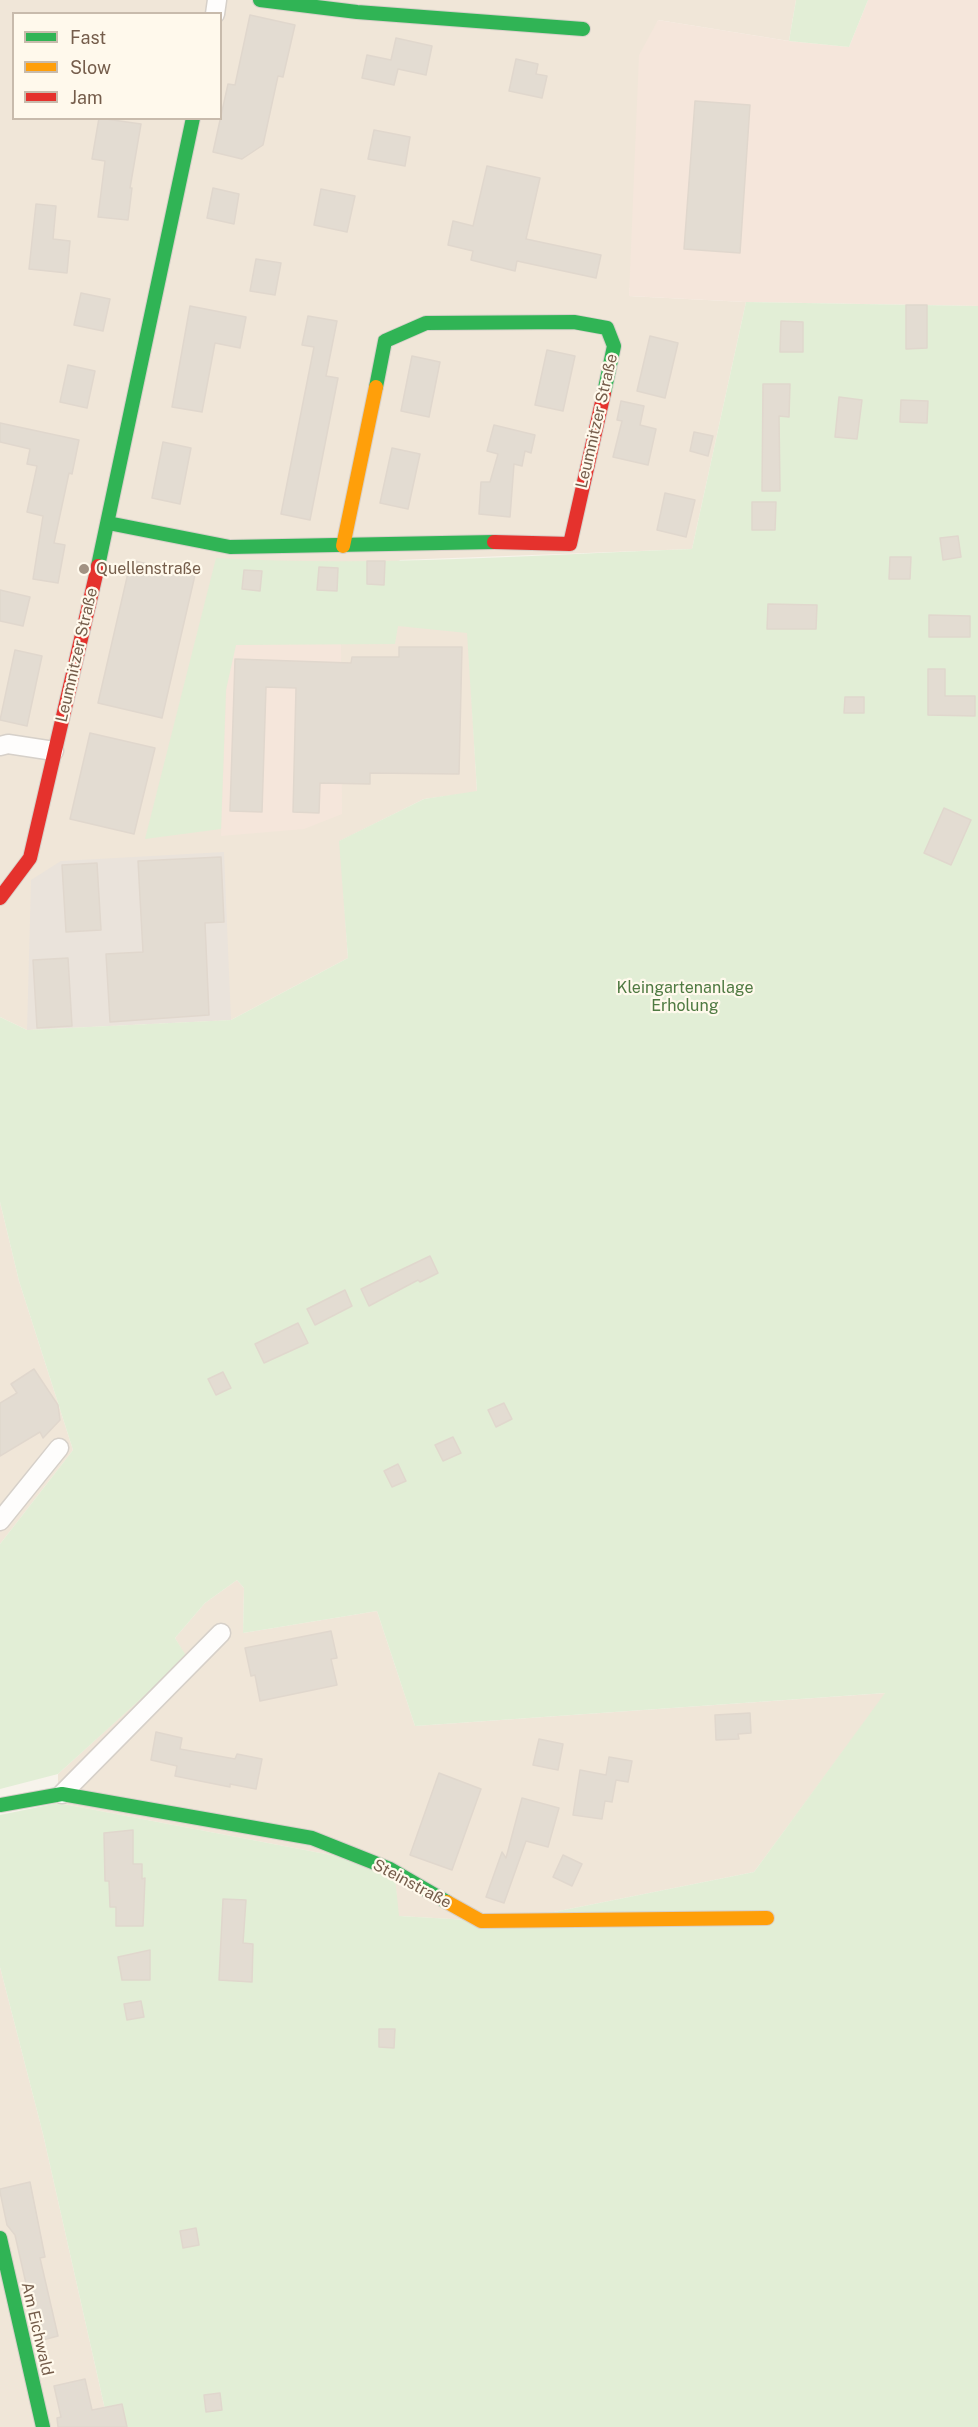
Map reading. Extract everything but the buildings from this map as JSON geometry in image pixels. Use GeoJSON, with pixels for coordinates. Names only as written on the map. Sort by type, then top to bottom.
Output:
{"type":"FeatureCollection","features":[{"type":"Feature","properties":{"kind":"street"},"geometry":{"type":"LineString","coordinates":[[260,0],[357,12],[583,29]]}},
{"type":"Feature","properties":{"kind":"street","name":"Leumnitzer Straße"},"geometry":{"type":"LineString","coordinates":[[54,751],[108,523],[193,120]]}},
{"type":"Feature","properties":{"kind":"street","name":"Leumnitzer Straße"},"geometry":{"type":"LineString","coordinates":[[108,523],[230,547],[343,546],[505,542],[570,544],[614,346],[607,328],[574,322],[426,323],[385,341],[343,546]]}},
{"type":"Feature","properties":{"kind":"street"},"geometry":{"type":"LineString","coordinates":[[0,746],[8,744],[54,751],[30,858],[0,898]]}},
{"type":"Feature","properties":{"kind":"street"},"geometry":{"type":"LineString","coordinates":[[0,1521],[59,1448]]}},
{"type":"Feature","properties":{"kind":"street"},"geometry":{"type":"LineString","coordinates":[[62,1794],[221,1633]]}},
{"type":"Feature","properties":{"kind":"street","name":"Steinstraße"},"geometry":{"type":"LineString","coordinates":[[0,1805],[62,1794],[312,1838],[390,1869],[481,1921],[767,1918]]}},
{"type":"Feature","properties":{"kind":"street","name":"Am Eichwald"},"geometry":{"type":"LineString","coordinates":[[0,2238],[42,2427]]}},
{"type":"Feature","properties":{"kind":"shaded area"},"geometry":{"type":"Polygon","coordinates":[[[0,0],[796,0],[789,41],[658,20],[629,296],[746,302],[692,549],[399,560],[468,633],[477,792],[424,799],[340,841],[348,958],[231,1020],[27,1030],[0,1017],[0,0]]]}},
{"type":"Feature","properties":{"kind":"shaded area"},"geometry":{"type":"Polygon","coordinates":[[[868,0],[978,0],[978,306],[746,302],[629,296],[639,55],[658,20],[789,41],[849,47],[868,0]]]}},
{"type":"Feature","properties":{"kind":"shaded area"},"geometry":{"type":"Polygon","coordinates":[[[341,643],[342,814],[304,829],[221,836],[228,645],[341,643]]]}},
{"type":"Feature","properties":{"kind":"shaded area"},"geometry":{"type":"Polygon","coordinates":[[[224,852],[231,1020],[27,1030],[31,880],[61,861],[224,852]]]}},
{"type":"Feature","properties":{"kind":"shaded area"},"geometry":{"type":"Polygon","coordinates":[[[0,1202],[19,1281],[73,1450],[0,1544],[0,1202]]]}},
{"type":"Feature","properties":{"kind":"shaded area"},"geometry":{"type":"Polygon","coordinates":[[[237,1580],[244,1588],[243,1633],[377,1611],[415,1726],[886,1693],[754,1872],[504,1922],[398,1916],[394,1867],[58,1803],[58,1774],[186,1657],[175,1638],[205,1603],[237,1580]]]}},
{"type":"Feature","properties":{"kind":"shaded area"},"geometry":{"type":"Polygon","coordinates":[[[0,1967],[43,2134],[109,2427],[0,2427],[0,1967]]]}},
{"type":"Feature","properties":{"kind":"green space"},"geometry":{"type":"Polygon","coordinates":[[[796,0],[868,0],[849,47],[789,41],[796,0]]]}},
{"type":"Feature","properties":{"kind":"green space","name":"Kleingartenanlage Erholung"},"geometry":{"type":"Polygon","coordinates":[[[746,302],[978,306],[978,2427],[109,2427],[43,2134],[0,1967],[0,1815],[58,1803],[394,1867],[399,1916],[504,1922],[754,1872],[885,1693],[415,1726],[377,1611],[243,1633],[244,1588],[237,1580],[205,1603],[175,1638],[187,1657],[58,1774],[0,1789],[0,1544],[73,1450],[19,1281],[0,1202],[0,1017],[27,1030],[231,1020],[348,958],[339,841],[424,799],[477,791],[467,633],[398,626],[395,644],[236,645],[226,690],[221,829],[145,839],[216,558],[394,561],[692,549],[746,302]]]}},
{"type":"Feature","properties":{"kind":"traffic: fast"},"geometry":{"type":"LineString","coordinates":[[260,0],[357,12],[583,29]]}},
{"type":"Feature","properties":{"kind":"traffic: fast"},"geometry":{"type":"LineString","coordinates":[[98,566],[193,120]]}},
{"type":"Feature","properties":{"kind":"traffic: fast"},"geometry":{"type":"LineString","coordinates":[[376,387],[385,341],[426,323],[574,322],[607,328],[614,346],[604,393]]}},
{"type":"Feature","properties":{"kind":"traffic: fast"},"geometry":{"type":"LineString","coordinates":[[108,523],[230,547],[494,542]]}},
{"type":"Feature","properties":{"kind":"traffic: fast"},"geometry":{"type":"LineString","coordinates":[[0,1805],[62,1794],[312,1838],[390,1869],[447,1902]]}},
{"type":"Feature","properties":{"kind":"traffic: fast"},"geometry":{"type":"LineString","coordinates":[[0,2238],[43,2427]]}},
{"type":"Feature","properties":{"kind":"traffic: slow"},"geometry":{"type":"LineString","coordinates":[[343,546],[376,387]]}},
{"type":"Feature","properties":{"kind":"traffic: slow"},"geometry":{"type":"LineString","coordinates":[[447,1902],[481,1921],[767,1918]]}},
{"type":"Feature","properties":{"kind":"traffic: jam"},"geometry":{"type":"LineString","coordinates":[[494,542],[570,544],[604,393]]}},
{"type":"Feature","properties":{"kind":"traffic: jam"},"geometry":{"type":"LineString","coordinates":[[0,898],[30,858],[98,566]]}},
{"type":"Feature","properties":{"kind":"place","name":"Quellenstraße"},"geometry":{"type":"Point","coordinates":[84,569]}}]}
